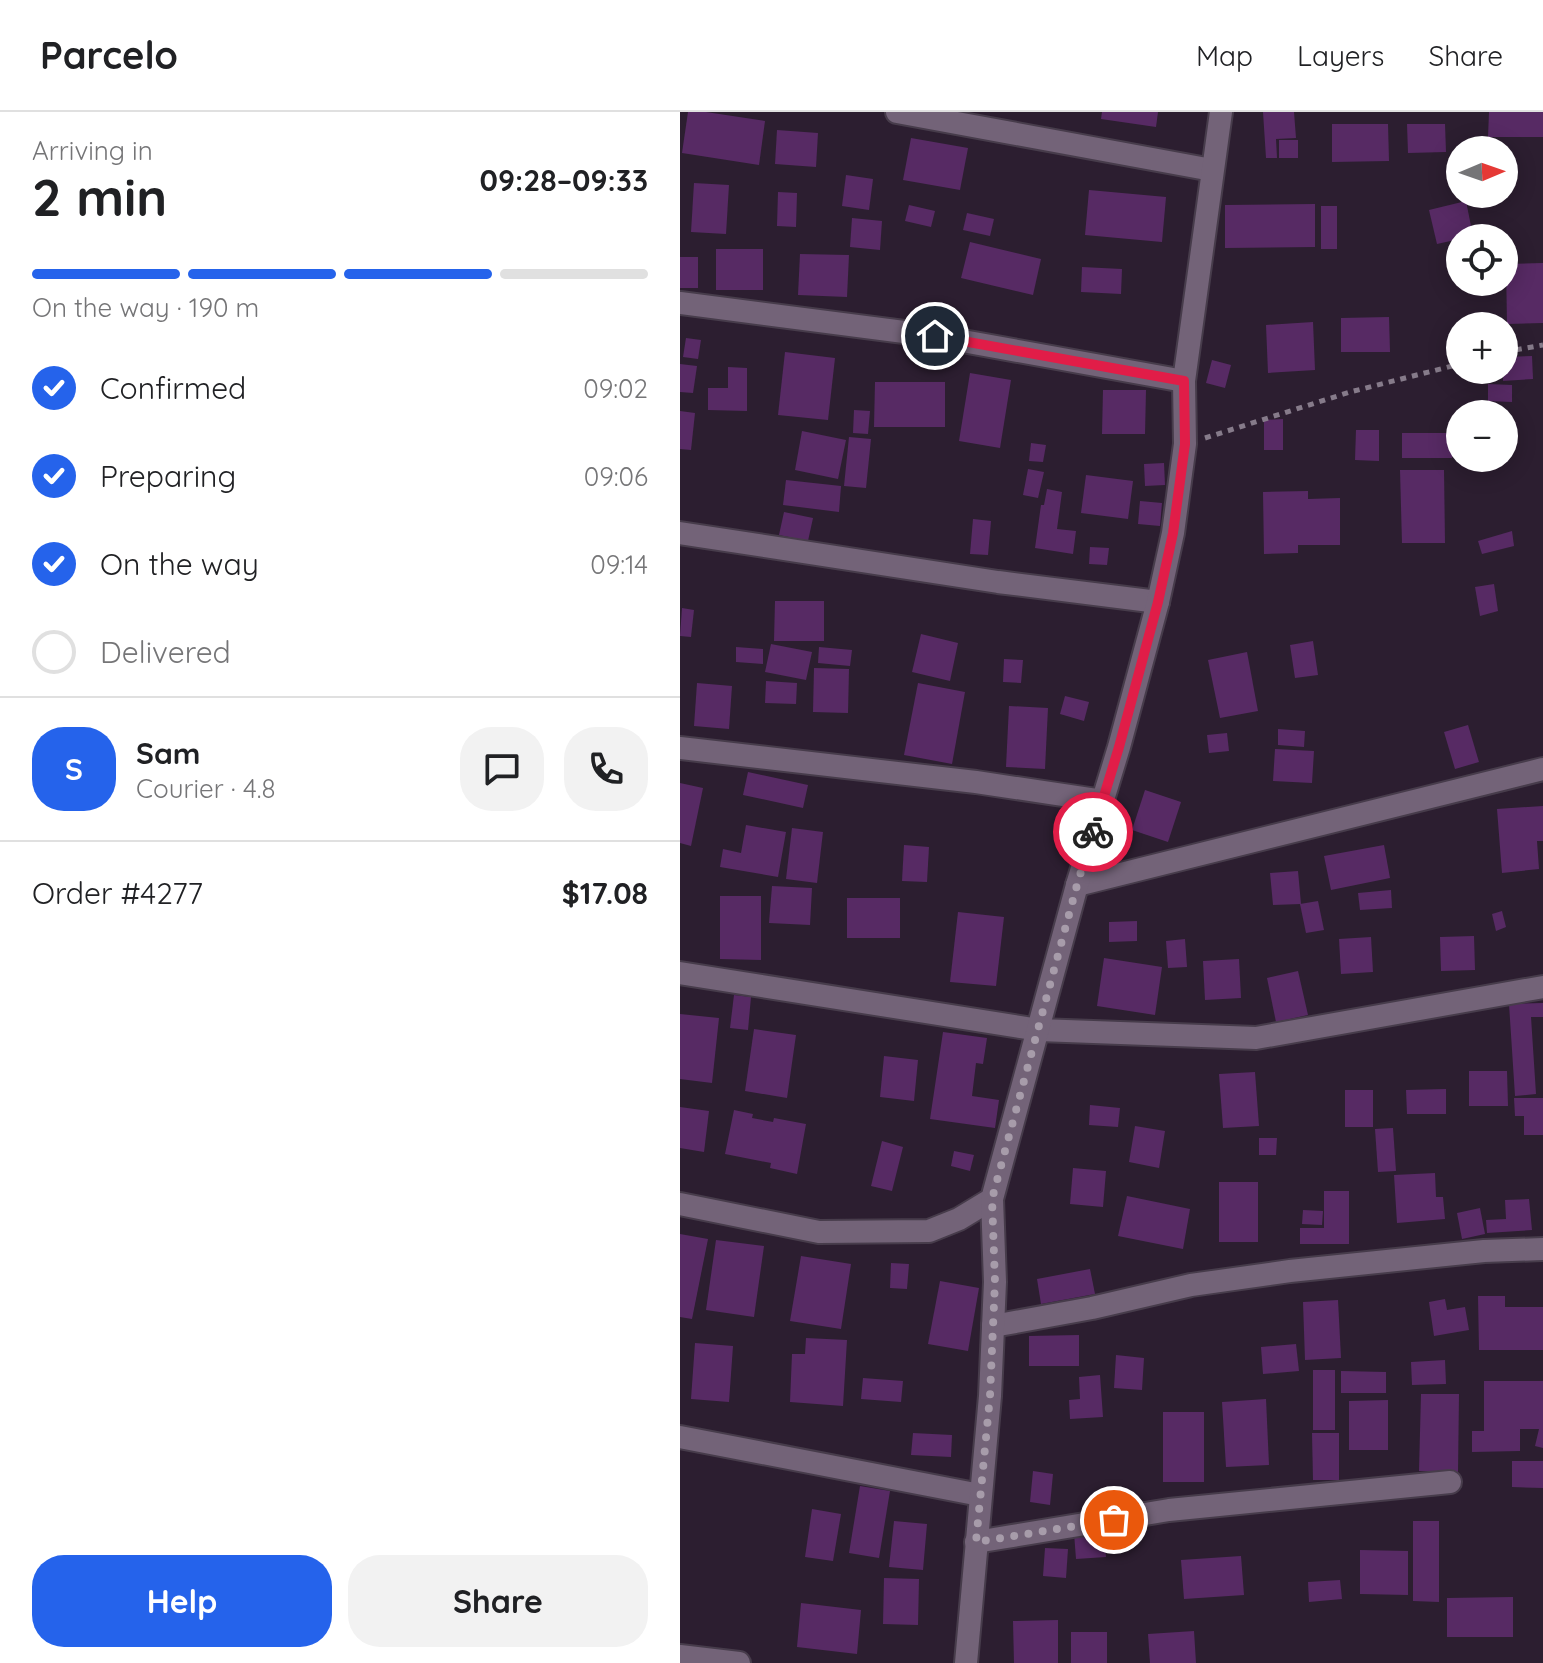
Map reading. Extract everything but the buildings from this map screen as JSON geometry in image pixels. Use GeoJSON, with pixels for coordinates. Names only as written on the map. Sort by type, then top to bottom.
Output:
{"type":"FeatureCollection","features":[{"type":"Feature","properties":{"kind":"street"},"geometry":{"type":"LineString","coordinates":[[897,112],[1212,170]]}},
{"type":"Feature","properties":{"kind":"street"},"geometry":{"type":"LineString","coordinates":[[966,1663],[990,1396],[995,1282],[992,1199],[1077,885],[1119,747],[1173,533],[1185,444],[1184,381],[1221,112]]}},
{"type":"Feature","properties":{"kind":"street"},"geometry":{"type":"LineString","coordinates":[[680,303],[935,336],[1184,381]]}},
{"type":"Feature","properties":{"kind":"street"},"geometry":{"type":"LineString","coordinates":[[680,533],[998,582],[1158,602]]}},
{"type":"Feature","properties":{"kind":"street"},"geometry":{"type":"LineString","coordinates":[[680,748],[976,782],[1103,801]]}},
{"type":"Feature","properties":{"kind":"street"},"geometry":{"type":"LineString","coordinates":[[1077,885],[1543,769]]}},
{"type":"Feature","properties":{"kind":"street"},"geometry":{"type":"LineString","coordinates":[[680,973],[1039,1030],[1256,1038],[1543,987]]}},
{"type":"Feature","properties":{"kind":"street"},"geometry":{"type":"LineString","coordinates":[[680,1204],[819,1232],[929,1231],[959,1219],[992,1199]]}},
{"type":"Feature","properties":{"kind":"street"},"geometry":{"type":"LineString","coordinates":[[993,1326],[1092,1308],[1191,1285],[1290,1271],[1484,1251],[1543,1249]]}},
{"type":"Feature","properties":{"kind":"street"},"geometry":{"type":"LineString","coordinates":[[680,1437],[980,1495]]}},
{"type":"Feature","properties":{"kind":"street"},"geometry":{"type":"LineString","coordinates":[[976,1542],[1169,1510],[1450,1482]]}},
{"type":"Feature","properties":{"kind":"street"},"geometry":{"type":"LineString","coordinates":[[680,1656],[739,1663]]}},
{"type":"Feature","properties":{"kind":"path"},"geometry":{"type":"LineString","coordinates":[[1518,349],[1543,345]]}},
{"type":"Feature","properties":{"kind":"path"},"geometry":{"type":"LineString","coordinates":[[1185,444],[1350,392],[1446,368]]}},
{"type":"Feature","properties":{"kind":"way so far"},"geometry":{"type":"LineString","coordinates":[[1093,832],[992,1199],[995,1282],[990,1396],[976,1542],[1114,1520]]}},
{"type":"Feature","properties":{"kind":"route"},"geometry":{"type":"LineString","coordinates":[[935,336],[1184,381],[1185,444],[1173,533],[1158,602],[1093,832]]}}]}
